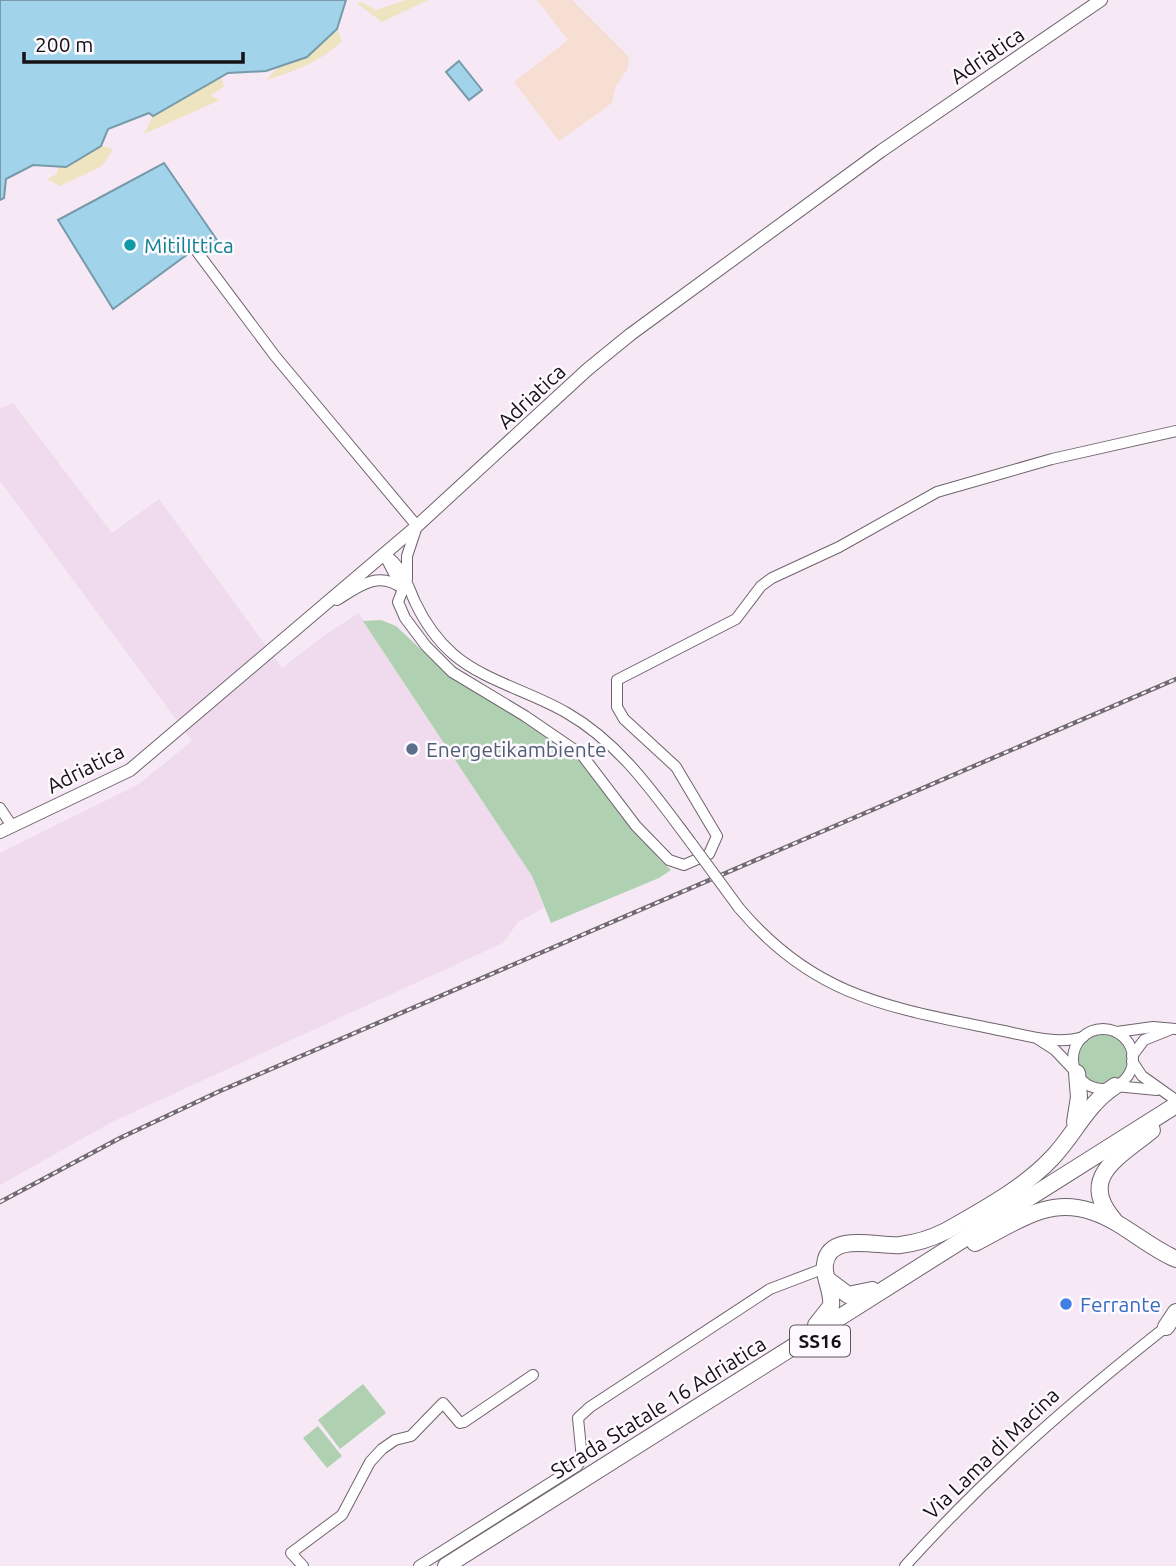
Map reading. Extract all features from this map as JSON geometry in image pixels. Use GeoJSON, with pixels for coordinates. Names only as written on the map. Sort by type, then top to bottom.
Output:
{"type":"FeatureCollection","features":[{"type":"Feature","properties":{"kind":"highway"},"geometry":{"type":"LineString","coordinates":[[1071,1135],[1079,1102],[1077,1073]]}},
{"type":"Feature","properties":{"kind":"highway"},"geometry":{"type":"LineString","coordinates":[[826,1274],[828,1255],[841,1245],[903,1245],[942,1233],[1037,1172],[1071,1135],[1093,1102],[1115,1086]]}},
{"type":"Feature","properties":{"kind":"highway","name":"Strada Statale 16 Adriatica"},"geometry":{"type":"LineString","coordinates":[[463,1566],[1153,1130],[1173,1107]]}},
{"type":"Feature","properties":{"kind":"highway","name":"Strada Statale 16 Adriatica"},"geometry":{"type":"LineString","coordinates":[[446,1566],[1173,1107]]}},
{"type":"Feature","properties":{"kind":"highway","name":"SS16"},"geometry":{"type":"LineString","coordinates":[[1115,1222],[1100,1200],[1101,1176],[1110,1165],[1153,1130]]}},
{"type":"Feature","properties":{"kind":"highway","name":"SS16"},"geometry":{"type":"LineString","coordinates":[[972,1244],[1051,1207],[1080,1207],[1115,1222],[1174,1260]]}},
{"type":"Feature","properties":{"kind":"highway","name":"SS16"},"geometry":{"type":"LineString","coordinates":[[826,1274],[845,1294],[860,1294],[948,1249]]}},
{"type":"Feature","properties":{"kind":"highway","name":"SS16"},"geometry":{"type":"LineString","coordinates":[[764,1365],[828,1314],[832,1299],[826,1274]]}},
{"type":"Feature","properties":{"kind":"highway"},"geometry":{"type":"LineString","coordinates":[[1171,1323],[1176,1312]]}},
{"type":"Feature","properties":{"kind":"main road","name":"Adriatica"},"geometry":{"type":"LineString","coordinates":[[6,829],[130,770],[417,526],[588,369],[661,311],[881,151],[1101,0]]}},
{"type":"Feature","properties":{"kind":"street"},"geometry":{"type":"LineString","coordinates":[[195,249],[275,356],[417,526],[407,556],[405,586],[398,602],[405,618],[452,672],[573,747],[636,826],[669,860],[684,865],[709,854],[717,836],[676,767],[624,719],[617,707],[617,680],[736,619],[761,586],[772,578],[839,547],[937,492],[1052,458],[1176,431]]}},
{"type":"Feature","properties":{"kind":"street"},"geometry":{"type":"LineString","coordinates":[[384,554],[438,638],[456,657],[569,713],[614,747],[644,780],[739,908],[788,956],[827,982],[899,1010],[1029,1036],[1066,1041],[1096,1030],[1130,1032],[1151,1027],[1174,1029]]}},
{"type":"Feature","properties":{"kind":"street"},"geometry":{"type":"LineString","coordinates":[[310,617],[369,582],[386,580],[405,586]]}},
{"type":"Feature","properties":{"kind":"street"},"geometry":{"type":"LineString","coordinates":[[405,618],[415,602]]}},
{"type":"Feature","properties":{"kind":"street"},"geometry":{"type":"LineString","coordinates":[[0,808],[6,829]]}},
{"type":"Feature","properties":{"kind":"street"},"geometry":{"type":"LineString","coordinates":[[1115,1086],[1127,1076],[1132,1058],[1145,1039],[1174,1029]]}},
{"type":"Feature","properties":{"kind":"street"},"geometry":{"type":"LineString","coordinates":[[1114,1031],[1126,1041],[1141,1075],[1160,1090],[1173,1107]]}},
{"type":"Feature","properties":{"kind":"street"},"geometry":{"type":"LineString","coordinates":[[1029,1036],[1053,1048],[1092,1087],[1160,1090]]}},
{"type":"Feature","properties":{"kind":"street"},"geometry":{"type":"LineString","coordinates":[[1077,1073],[1074,1053],[1083,1037]]}},
{"type":"Feature","properties":{"kind":"street"},"geometry":{"type":"LineString","coordinates":[[419,1566],[577,1466],[582,1459],[578,1418],[590,1407],[770,1289],[826,1274]]}},
{"type":"Feature","properties":{"kind":"street","name":"Via Lama di Macina"},"geometry":{"type":"LineString","coordinates":[[905,1566],[957,1508],[1004,1462],[1108,1372],[1171,1323]]}},
{"type":"Feature","properties":{"kind":"street"},"geometry":{"type":"LineString","coordinates":[[303,1566],[291,1553],[342,1515],[370,1462],[382,1449],[395,1440],[411,1436],[443,1403],[460,1423],[464,1422],[533,1375]]}},
{"type":"Feature","properties":{"kind":"shaded area"},"geometry":{"type":"Polygon","coordinates":[[[537,0],[572,0],[629,57],[628,68],[615,88],[612,103],[559,141],[514,82],[568,40],[537,0]]]}},
{"type":"Feature","properties":{"kind":"shaded area"},"geometry":{"type":"Polygon","coordinates":[[[13,403],[112,533],[159,499],[282,668],[359,613],[532,876],[544,908],[518,922],[503,943],[112,1122],[0,1185],[0,853],[139,784],[192,741],[0,481],[0,409],[13,403]]]}},
{"type":"Feature","properties":{"kind":"green space"},"geometry":{"type":"Polygon","coordinates":[[[381,620],[396,626],[448,675],[560,742],[579,758],[659,859],[671,870],[659,878],[551,923],[532,876],[363,621],[381,620]]]}},
{"type":"Feature","properties":{"kind":"green space"},"geometry":{"type":"Polygon","coordinates":[[[1103,1035],[1120,1042],[1127,1059],[1120,1076],[1103,1083],[1086,1076],[1079,1059],[1086,1042],[1103,1035]]]}},
{"type":"Feature","properties":{"kind":"green space"},"geometry":{"type":"Polygon","coordinates":[[[363,1384],[386,1413],[340,1449],[318,1420],[363,1384]]]}},
{"type":"Feature","properties":{"kind":"green space"},"geometry":{"type":"Polygon","coordinates":[[[318,1426],[342,1456],[327,1468],[303,1438],[318,1426]]]}},
{"type":"Feature","properties":{"kind":"sand"},"geometry":{"type":"Polygon","coordinates":[[[406,0],[428,0],[382,22],[358,4],[359,1],[376,10],[406,0]]]}},
{"type":"Feature","properties":{"kind":"sand"},"geometry":{"type":"Polygon","coordinates":[[[337,29],[342,41],[334,48],[297,69],[266,80],[278,67],[307,57],[337,29]]]}},
{"type":"Feature","properties":{"kind":"sand"},"geometry":{"type":"Polygon","coordinates":[[[221,77],[224,86],[210,96],[220,100],[144,134],[153,116],[221,77]]]}},
{"type":"Feature","properties":{"kind":"sand"},"geometry":{"type":"Polygon","coordinates":[[[101,146],[111,148],[112,151],[102,166],[60,186],[47,179],[57,174],[58,166],[66,166],[101,146]]]}},
{"type":"Feature","properties":{"kind":"water"},"geometry":{"type":"Polygon","coordinates":[[[0,0],[346,0],[337,29],[307,57],[266,71],[228,73],[153,116],[149,113],[108,129],[101,146],[66,167],[33,165],[6,179],[4,198],[0,200],[0,0]]]}},
{"type":"Feature","properties":{"kind":"water"},"geometry":{"type":"Polygon","coordinates":[[[459,61],[482,90],[469,100],[446,72],[459,61]]]}},
{"type":"Feature","properties":{"kind":"water"},"geometry":{"type":"Polygon","coordinates":[[[164,163],[217,240],[201,253],[192,251],[113,309],[58,220],[164,163]]]}},
{"type":"Feature","properties":{"kind":"railway"},"geometry":{"type":"LineString","coordinates":[[0,1202],[120,1138],[220,1091],[1176,679]]}},
{"type":"Feature","properties":{"kind":"place","name":"MitilIttica"},"geometry":{"type":"Point","coordinates":[130,245]}},
{"type":"Feature","properties":{"kind":"place","name":"Energetikambiente"},"geometry":{"type":"Point","coordinates":[412,749]}},
{"type":"Feature","properties":{"kind":"place","name":"Ferrante"},"geometry":{"type":"Point","coordinates":[1066,1304]}}]}
